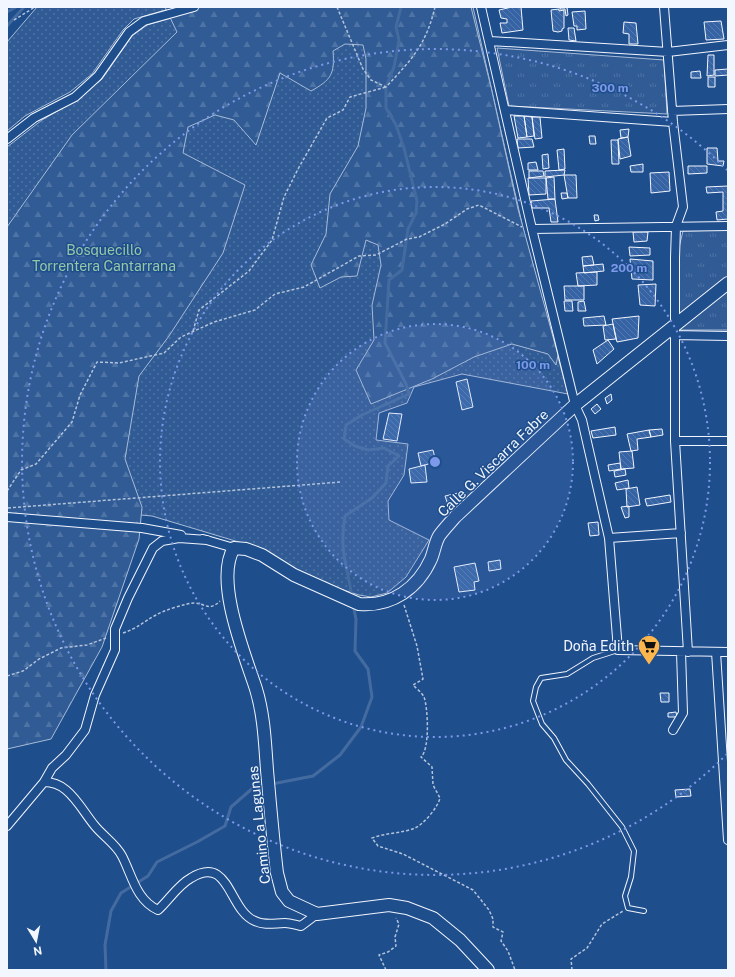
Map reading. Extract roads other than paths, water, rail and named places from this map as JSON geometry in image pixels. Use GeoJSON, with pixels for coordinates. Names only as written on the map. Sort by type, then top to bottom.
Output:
{"type":"FeatureCollection","features":[{"type":"Feature","properties":{"kind":"street"},"geometry":{"type":"LineString","coordinates":[[7,139],[34,118],[75,97],[98,76],[129,32],[144,21],[194,7]]}},
{"type":"Feature","properties":{"kind":"street"},"geometry":{"type":"LineString","coordinates":[[481,7],[532,229],[575,405],[582,420],[609,538],[618,650],[728,652]]}},
{"type":"Feature","properties":{"kind":"street"},"geometry":{"type":"LineString","coordinates":[[664,7],[672,122],[683,207],[676,226],[674,330],[675,441],[681,533],[685,652],[683,713],[673,730]]}},
{"type":"Feature","properties":{"kind":"street"},"geometry":{"type":"LineString","coordinates":[[490,41],[668,52],[728,45]]}},
{"type":"Feature","properties":{"kind":"street"},"geometry":{"type":"LineString","coordinates":[[672,111],[728,109]]}},
{"type":"Feature","properties":{"kind":"street"},"geometry":{"type":"LineString","coordinates":[[505,110],[672,122]]}},
{"type":"Feature","properties":{"kind":"street"},"geometry":{"type":"LineString","coordinates":[[532,229],[728,226]]}},
{"type":"Feature","properties":{"kind":"street","name":"Calle G. Viscarra Fabre"},"geometry":{"type":"LineString","coordinates":[[234,548],[246,549],[262,555],[294,575],[347,600],[360,604],[370,605],[388,602],[402,595],[422,576],[439,536],[455,517],[575,405],[674,330],[728,283]]}},
{"type":"Feature","properties":{"kind":"street"},"geometry":{"type":"LineString","coordinates":[[674,330],[728,336]]}},
{"type":"Feature","properties":{"kind":"street"},"geometry":{"type":"LineString","coordinates":[[675,441],[728,441]]}},
{"type":"Feature","properties":{"kind":"street"},"geometry":{"type":"LineString","coordinates":[[7,517],[142,528],[207,540],[234,548]]}},
{"type":"Feature","properties":{"kind":"street"},"geometry":{"type":"LineString","coordinates":[[609,538],[681,533]]}},
{"type":"Feature","properties":{"kind":"street"},"geometry":{"type":"LineString","coordinates":[[7,826],[44,782],[52,768],[66,755],[85,730],[95,695],[115,650],[115,629],[128,598],[153,548],[162,541],[179,538],[207,540]]}},
{"type":"Feature","properties":{"kind":"street","name":"Camino a Lagunas"},"geometry":{"type":"LineString","coordinates":[[234,548],[229,556],[229,592],[240,644],[256,690],[263,720],[277,874],[282,892],[289,901],[317,914]]}},
{"type":"Feature","properties":{"kind":"street"},"geometry":{"type":"LineString","coordinates":[[716,652],[728,840]]}},
{"type":"Feature","properties":{"kind":"street"},"geometry":{"type":"LineString","coordinates":[[44,782],[55,782],[66,789],[75,799],[95,826],[122,855],[131,880],[149,906],[158,910],[191,878],[208,871],[218,874],[224,881],[243,914],[255,922],[268,924],[285,923],[301,926],[317,914],[389,906],[407,908],[433,918],[460,940],[488,970]]}},
{"type":"Feature","properties":{"kind":"lane"},"geometry":{"type":"LineString","coordinates":[[618,650],[593,658],[567,674],[541,678],[536,687],[533,701],[542,724],[554,738],[566,760],[588,784],[622,826],[634,851],[631,877],[625,896],[628,908],[644,911]]}},
{"type":"Feature","properties":{"kind":"waterway"},"geometry":{"type":"LineString","coordinates":[[7,12],[16,7]]}},
{"type":"Feature","properties":{"kind":"waterway"},"geometry":{"type":"LineString","coordinates":[[7,26],[24,7]]}},
{"type":"Feature","properties":{"kind":"waterway"},"geometry":{"type":"LineString","coordinates":[[352,597],[343,548],[343,528],[345,516],[372,498],[386,483],[388,466],[399,456],[384,448],[368,450],[355,446],[344,439],[346,425],[362,415],[409,394],[406,384],[385,343],[389,280],[402,270],[408,229],[416,213],[417,201],[404,148],[396,125],[386,108],[386,87],[394,67],[399,40],[396,27],[401,7]]}},
{"type":"Feature","properties":{"kind":"waterway"},"geometry":{"type":"LineString","coordinates":[[272,784],[313,776],[340,755],[361,727],[372,697],[368,669],[355,651],[356,619],[353,605]]}},
{"type":"Feature","properties":{"kind":"waterway"},"geometry":{"type":"LineString","coordinates":[[106,970],[105,945],[111,911],[121,893],[148,876],[157,862],[225,826],[231,807],[254,787],[266,785]]}},
{"type":"Feature","properties":{"kind":"place","name":"Doña Edith"},"geometry":{"type":"Point","coordinates":[649,666]}},
{"type":"Feature","properties":{"kind":"park label","name":"Bosquecillo Torrentera Cantarrana"},"geometry":{"type":"Point","coordinates":[104,258]}}]}
